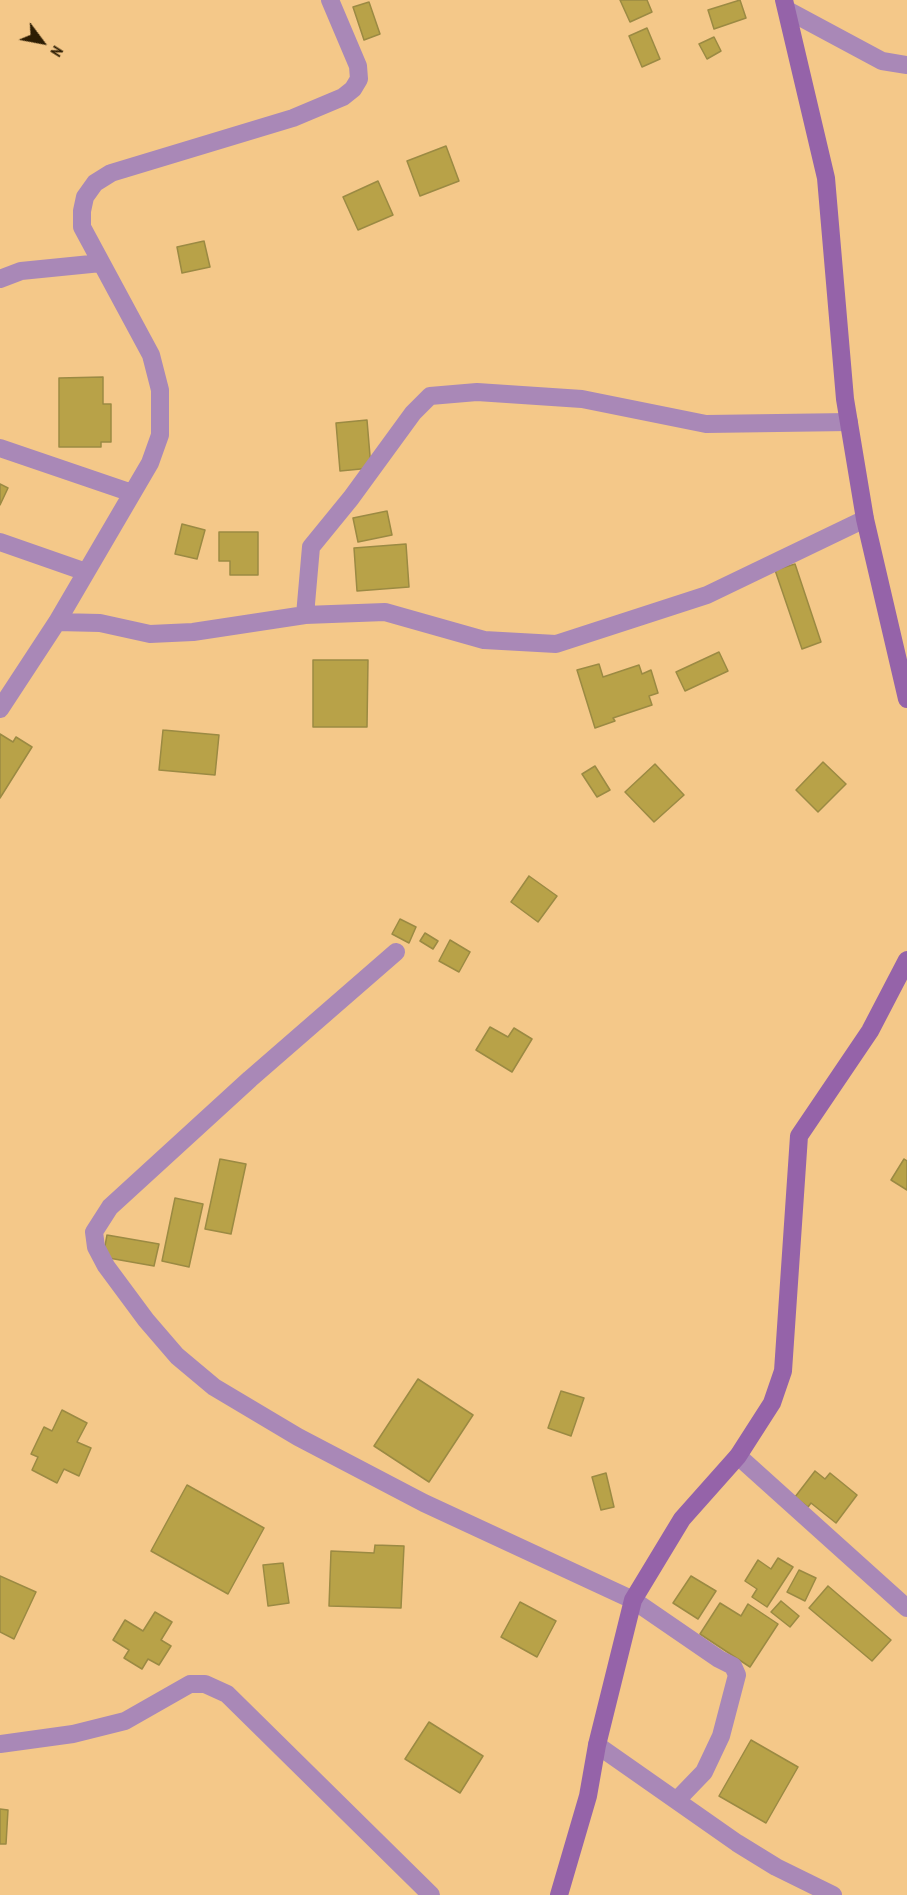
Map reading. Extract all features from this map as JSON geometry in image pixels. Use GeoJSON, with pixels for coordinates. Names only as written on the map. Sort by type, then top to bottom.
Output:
{"type":"FeatureCollection","features":[{"type":"Feature","properties":{"kind":"street"},"geometry":{"type":"LineString","coordinates":[[0,709],[6,687],[57,622],[150,463],[160,435],[160,390],[151,355],[82,227],[85,197],[95,183],[111,173],[293,118],[343,97],[353,89],[358,79],[358,66],[330,0]]}},
{"type":"Feature","properties":{"kind":"street"},"geometry":{"type":"LineString","coordinates":[[785,5],[882,61],[907,65]]}},
{"type":"Feature","properties":{"kind":"street"},"geometry":{"type":"LineString","coordinates":[[785,5],[826,178],[845,399],[865,519],[907,699]]}},
{"type":"Feature","properties":{"kind":"street"},"geometry":{"type":"LineString","coordinates":[[0,279],[21,270],[101,263]]}},
{"type":"Feature","properties":{"kind":"street"},"geometry":{"type":"LineString","coordinates":[[305,615],[311,547],[351,498],[413,413],[430,396],[477,392],[582,399],[706,424],[849,422]]}},
{"type":"Feature","properties":{"kind":"street"},"geometry":{"type":"LineString","coordinates":[[0,448],[132,493]]}},
{"type":"Feature","properties":{"kind":"street"},"geometry":{"type":"LineString","coordinates":[[57,622],[100,623],[150,634],[193,632],[305,615],[385,612],[484,640],[556,644],[707,596],[865,519]]}},
{"type":"Feature","properties":{"kind":"street"},"geometry":{"type":"LineString","coordinates":[[0,542],[86,572]]}},
{"type":"Feature","properties":{"kind":"street"},"geometry":{"type":"LineString","coordinates":[[396,952],[250,1079],[110,1207],[94,1232],[96,1247],[106,1266],[153,1329],[177,1356],[214,1387],[298,1437],[424,1503],[633,1600],[719,1659],[733,1666],[737,1675],[721,1736],[704,1772],[677,1800]]}},
{"type":"Feature","properties":{"kind":"street"},"geometry":{"type":"LineString","coordinates":[[559,1895],[588,1796],[597,1745],[633,1600],[682,1519],[738,1456],[772,1403],[783,1371],[799,1136],[870,1031],[907,960]]}},
{"type":"Feature","properties":{"kind":"street"},"geometry":{"type":"LineString","coordinates":[[738,1456],[904,1600]]}},
{"type":"Feature","properties":{"kind":"street"},"geometry":{"type":"LineString","coordinates":[[0,1744],[73,1734],[125,1721],[190,1684],[205,1684],[227,1694],[431,1895]]}},
{"type":"Feature","properties":{"kind":"street"},"geometry":{"type":"LineString","coordinates":[[597,1745],[736,1843],[776,1867],[833,1895]]}},
{"type":"Feature","properties":{"kind":"building"},"geometry":{"type":"Polygon","coordinates":[[[620,0],[647,0],[652,12],[630,22],[620,0]]]}},
{"type":"Feature","properties":{"kind":"building"},"geometry":{"type":"Polygon","coordinates":[[[740,0],[746,18],[714,29],[708,10],[740,0]]]}},
{"type":"Feature","properties":{"kind":"building"},"geometry":{"type":"Polygon","coordinates":[[[369,2],[380,34],[364,40],[353,7],[369,2]]]}},
{"type":"Feature","properties":{"kind":"building"},"geometry":{"type":"Polygon","coordinates":[[[647,28],[660,59],[642,67],[629,36],[647,28]]]}},
{"type":"Feature","properties":{"kind":"building"},"geometry":{"type":"Polygon","coordinates":[[[714,37],[721,51],[707,59],[699,44],[714,37]]]}},
{"type":"Feature","properties":{"kind":"building"},"geometry":{"type":"Polygon","coordinates":[[[446,146],[459,181],[420,196],[407,161],[446,146]]]}},
{"type":"Feature","properties":{"kind":"building"},"geometry":{"type":"Polygon","coordinates":[[[378,181],[393,215],[358,230],[343,197],[378,181]]]}},
{"type":"Feature","properties":{"kind":"building"},"geometry":{"type":"Polygon","coordinates":[[[204,241],[210,267],[182,273],[177,247],[204,241]]]}},
{"type":"Feature","properties":{"kind":"building"},"geometry":{"type":"Polygon","coordinates":[[[103,377],[103,404],[111,404],[111,442],[101,442],[101,447],[59,447],[59,378],[103,377]]]}},
{"type":"Feature","properties":{"kind":"building"},"geometry":{"type":"Polygon","coordinates":[[[367,420],[371,468],[340,471],[336,423],[367,420]]]}},
{"type":"Feature","properties":{"kind":"building"},"geometry":{"type":"Polygon","coordinates":[[[0,484],[8,488],[0,505],[0,484]]]}},
{"type":"Feature","properties":{"kind":"building"},"geometry":{"type":"Polygon","coordinates":[[[387,511],[392,535],[358,542],[353,518],[387,511]]]}},
{"type":"Feature","properties":{"kind":"building"},"geometry":{"type":"Polygon","coordinates":[[[182,524],[205,530],[197,559],[175,554],[182,524]]]}},
{"type":"Feature","properties":{"kind":"building"},"geometry":{"type":"Polygon","coordinates":[[[219,532],[258,532],[258,575],[230,575],[230,561],[219,561],[219,532]]]}},
{"type":"Feature","properties":{"kind":"building"},"geometry":{"type":"Polygon","coordinates":[[[406,544],[409,587],[357,591],[354,548],[406,544]]]}},
{"type":"Feature","properties":{"kind":"building"},"geometry":{"type":"Polygon","coordinates":[[[795,564],[821,642],[802,649],[775,570],[795,564]]]}},
{"type":"Feature","properties":{"kind":"building"},"geometry":{"type":"Polygon","coordinates":[[[719,652],[728,671],[685,691],[676,672],[719,652]]]}},
{"type":"Feature","properties":{"kind":"building"},"geometry":{"type":"Polygon","coordinates":[[[313,660],[368,660],[367,727],[313,727],[313,660]]]}},
{"type":"Feature","properties":{"kind":"building"},"geometry":{"type":"Polygon","coordinates":[[[599,664],[603,677],[639,665],[642,674],[651,670],[658,693],[649,696],[652,705],[613,718],[615,721],[595,728],[577,670],[599,664]]]}},
{"type":"Feature","properties":{"kind":"building"},"geometry":{"type":"Polygon","coordinates":[[[163,730],[219,735],[215,775],[159,770],[163,730]]]}},
{"type":"Feature","properties":{"kind":"building"},"geometry":{"type":"Polygon","coordinates":[[[0,734],[13,742],[16,737],[32,747],[0,798],[0,734]]]}},
{"type":"Feature","properties":{"kind":"building"},"geometry":{"type":"Polygon","coordinates":[[[823,762],[846,784],[818,812],[796,790],[823,762]]]}},
{"type":"Feature","properties":{"kind":"building"},"geometry":{"type":"Polygon","coordinates":[[[655,764],[684,795],[654,822],[625,792],[655,764]]]}},
{"type":"Feature","properties":{"kind":"building"},"geometry":{"type":"Polygon","coordinates":[[[595,766],[610,790],[597,797],[582,774],[595,766]]]}},
{"type":"Feature","properties":{"kind":"building"},"geometry":{"type":"Polygon","coordinates":[[[529,876],[557,896],[538,922],[511,902],[529,876]]]}},
{"type":"Feature","properties":{"kind":"building"},"geometry":{"type":"Polygon","coordinates":[[[400,919],[416,927],[409,943],[392,934],[400,919]]]}},
{"type":"Feature","properties":{"kind":"building"},"geometry":{"type":"Polygon","coordinates":[[[425,933],[438,941],[433,949],[420,941],[425,933]]]}},
{"type":"Feature","properties":{"kind":"building"},"geometry":{"type":"Polygon","coordinates":[[[450,940],[470,952],[459,972],[439,961],[450,940]]]}},
{"type":"Feature","properties":{"kind":"building"},"geometry":{"type":"Polygon","coordinates":[[[490,1027],[508,1037],[514,1028],[532,1039],[512,1072],[476,1050],[490,1027]]]}},
{"type":"Feature","properties":{"kind":"building"},"geometry":{"type":"Polygon","coordinates":[[[220,1159],[246,1164],[231,1234],[205,1229],[220,1159]]]}},
{"type":"Feature","properties":{"kind":"building"},"geometry":{"type":"Polygon","coordinates":[[[904,1159],[907,1161],[907,1190],[891,1180],[904,1159]]]}},
{"type":"Feature","properties":{"kind":"building"},"geometry":{"type":"Polygon","coordinates":[[[175,1198],[203,1204],[189,1267],[162,1261],[175,1198]]]}},
{"type":"Feature","properties":{"kind":"building"},"geometry":{"type":"Polygon","coordinates":[[[107,1235],[159,1244],[154,1266],[103,1257],[107,1235]]]}},
{"type":"Feature","properties":{"kind":"building"},"geometry":{"type":"Polygon","coordinates":[[[418,1379],[473,1415],[429,1482],[374,1446],[418,1379]]]}},
{"type":"Feature","properties":{"kind":"building"},"geometry":{"type":"Polygon","coordinates":[[[561,1391],[584,1398],[571,1436],[548,1428],[561,1391]]]}},
{"type":"Feature","properties":{"kind":"building"},"geometry":{"type":"Polygon","coordinates":[[[62,1410],[87,1423],[77,1442],[91,1448],[79,1476],[64,1469],[57,1483],[32,1470],[38,1457],[31,1454],[44,1427],[52,1431],[62,1410]]]}},
{"type":"Feature","properties":{"kind":"building"},"geometry":{"type":"Polygon","coordinates":[[[815,1471],[825,1479],[830,1473],[857,1495],[836,1523],[811,1503],[808,1507],[795,1497],[815,1471]]]}},
{"type":"Feature","properties":{"kind":"building"},"geometry":{"type":"Polygon","coordinates":[[[606,1473],[614,1507],[601,1510],[592,1477],[606,1473]]]}},
{"type":"Feature","properties":{"kind":"building"},"geometry":{"type":"Polygon","coordinates":[[[187,1485],[264,1528],[228,1594],[151,1551],[187,1485]]]}},
{"type":"Feature","properties":{"kind":"building"},"geometry":{"type":"Polygon","coordinates":[[[375,1545],[404,1546],[401,1608],[329,1606],[331,1551],[374,1553],[375,1545]]]}},
{"type":"Feature","properties":{"kind":"building"},"geometry":{"type":"Polygon","coordinates":[[[778,1558],[793,1567],[767,1607],[752,1597],[757,1589],[745,1581],[758,1560],[771,1569],[778,1558]]]}},
{"type":"Feature","properties":{"kind":"building"},"geometry":{"type":"Polygon","coordinates":[[[283,1563],[289,1603],[268,1606],[263,1565],[283,1563]]]}},
{"type":"Feature","properties":{"kind":"building"},"geometry":{"type":"Polygon","coordinates":[[[799,1570],[816,1578],[805,1601],[787,1592],[799,1570]]]}},
{"type":"Feature","properties":{"kind":"building"},"geometry":{"type":"Polygon","coordinates":[[[0,1576],[36,1592],[14,1639],[0,1632],[0,1576]]]}},
{"type":"Feature","properties":{"kind":"building"},"geometry":{"type":"Polygon","coordinates":[[[691,1576],[716,1591],[698,1619],[673,1603],[691,1576]]]}},
{"type":"Feature","properties":{"kind":"building"},"geometry":{"type":"Polygon","coordinates":[[[828,1586],[891,1640],[872,1661],[809,1608],[828,1586]]]}},
{"type":"Feature","properties":{"kind":"building"},"geometry":{"type":"Polygon","coordinates":[[[781,1601],[799,1616],[790,1627],[771,1612],[781,1601]]]}},
{"type":"Feature","properties":{"kind":"building"},"geometry":{"type":"Polygon","coordinates":[[[520,1602],[556,1621],[537,1657],[501,1637],[520,1602]]]}},
{"type":"Feature","properties":{"kind":"building"},"geometry":{"type":"Polygon","coordinates":[[[720,1603],[741,1616],[748,1604],[778,1624],[750,1667],[700,1634],[720,1603]]]}},
{"type":"Feature","properties":{"kind":"building"},"geometry":{"type":"Polygon","coordinates":[[[155,1612],[172,1622],[161,1640],[171,1646],[159,1665],[148,1659],[142,1669],[124,1658],[129,1650],[113,1640],[125,1620],[143,1631],[155,1612]]]}},
{"type":"Feature","properties":{"kind":"building"},"geometry":{"type":"Polygon","coordinates":[[[429,1722],[483,1756],[460,1793],[405,1759],[429,1722]]]}},
{"type":"Feature","properties":{"kind":"building"},"geometry":{"type":"Polygon","coordinates":[[[751,1740],[798,1767],[766,1823],[719,1796],[751,1740]]]}},
{"type":"Feature","properties":{"kind":"building"},"geometry":{"type":"Polygon","coordinates":[[[0,1809],[8,1810],[6,1844],[0,1844],[0,1809]]]}}]}
